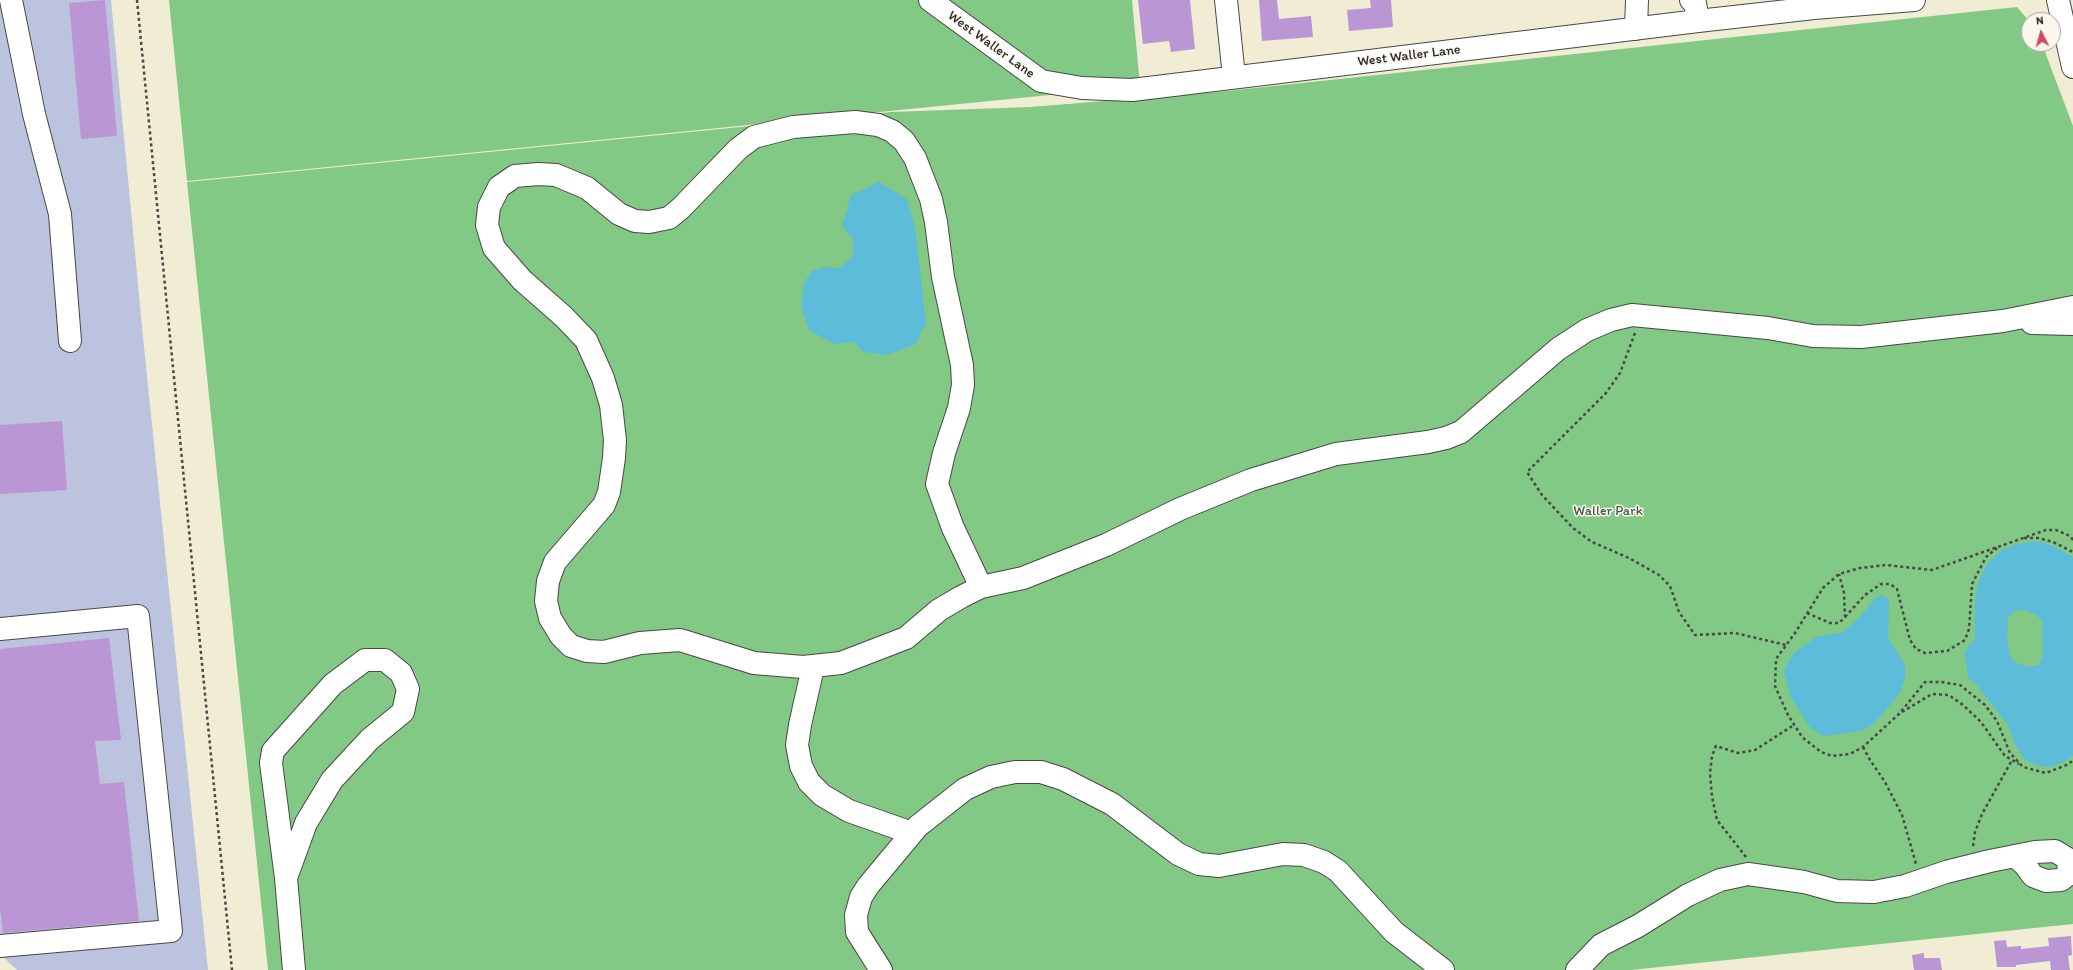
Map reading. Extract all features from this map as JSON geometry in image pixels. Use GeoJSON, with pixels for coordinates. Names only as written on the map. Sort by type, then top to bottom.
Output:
{"type":"FeatureCollection","features":[{"type":"Feature","properties":{"kind":"street"},"geometry":{"type":"LineString","coordinates":[[11,0],[32,106],[60,214],[70,340]]}},
{"type":"Feature","properties":{"kind":"street","name":"West Waller Lane"},"geometry":{"type":"LineString","coordinates":[[930,0],[1041,81],[1082,88],[1132,90],[1636,29],[1814,4],[1914,0]]}},
{"type":"Feature","properties":{"kind":"street"},"geometry":{"type":"LineString","coordinates":[[1226,0],[1234,77]]}},
{"type":"Feature","properties":{"kind":"street"},"geometry":{"type":"LineString","coordinates":[[1636,29],[1643,0]]}},
{"type":"Feature","properties":{"kind":"street"},"geometry":{"type":"LineString","coordinates":[[1691,0],[1695,3],[1698,21]]}},
{"type":"Feature","properties":{"kind":"street"},"geometry":{"type":"LineString","coordinates":[[2058,0],[2073,67]]}},
{"type":"Feature","properties":{"kind":"street"},"geometry":{"type":"LineString","coordinates":[[981,587],[953,528],[937,484],[944,453],[959,408],[963,385],[962,365],[945,290],[936,222],[931,199],[915,158],[904,141],[892,131],[878,125],[855,122],[793,127],[754,137],[738,149],[681,208],[669,218],[649,222],[635,220],[619,214],[587,188],[556,175],[538,174],[515,176],[499,187],[489,207],[487,225],[494,248],[522,280],[564,317],[586,340],[603,378],[611,405],[615,440],[612,478],[609,492],[604,505],[555,562],[548,581],[546,601],[550,618],[561,636],[572,646],[587,651],[604,652],[640,643],[680,640],[754,663],[813,666],[841,663],[906,638],[939,610],[981,587],[1023,578],[1106,545],[1180,509],[1276,472],[1336,454],[1428,442],[1446,438],[1461,432],[1558,349],[1587,330],[1611,320],[1632,315],[1768,328],[1813,336],[1861,337],[2003,321],[2073,307]]}},
{"type":"Feature","properties":{"kind":"street"},"geometry":{"type":"LineString","coordinates":[[2003,321],[2073,324]]}},
{"type":"Feature","properties":{"kind":"street"},"geometry":{"type":"LineString","coordinates":[[0,629],[138,616],[171,931],[0,946]]}},
{"type":"Feature","properties":{"kind":"street"},"geometry":{"type":"LineString","coordinates":[[286,878],[306,823],[332,780],[370,739],[403,712],[408,689],[401,673],[385,660],[365,660],[333,684],[273,751],[271,763],[286,878],[294,970]]}},
{"type":"Feature","properties":{"kind":"street"},"geometry":{"type":"LineString","coordinates":[[813,666],[797,745],[800,766],[809,782],[822,795],[849,811],[912,833]]}},
{"type":"Feature","properties":{"kind":"street"},"geometry":{"type":"LineString","coordinates":[[881,970],[856,932],[856,915],[862,897],[868,886],[918,826],[965,789],[991,776],[1015,772],[1041,772],[1063,779],[1112,804],[1178,854],[1200,864],[1219,866],[1283,854],[1304,855],[1324,862],[1338,871],[1394,932],[1443,970]]}},
{"type":"Feature","properties":{"kind":"street"},"geometry":{"type":"LineString","coordinates":[[1577,970],[1601,945],[1638,926],[1688,895],[1720,880],[1748,874],[1804,882],[1837,890],[1874,892],[1946,872],[2015,856]]}},
{"type":"Feature","properties":{"kind":"path"},"geometry":{"type":"LineString","coordinates":[[137,0],[232,970]]}},
{"type":"Feature","properties":{"kind":"path"},"geometry":{"type":"LineString","coordinates":[[1632,315],[1635,333],[1620,373],[1591,410],[1527,472],[1542,495],[1573,528],[1592,542],[1629,558],[1659,575],[1670,586],[1679,612],[1695,635],[1735,633],[1786,645]]}},
{"type":"Feature","properties":{"kind":"path"},"geometry":{"type":"LineString","coordinates":[[2023,766],[2010,753],[1993,716],[1985,705],[1960,685],[1942,682],[1925,682],[1900,713],[1863,747],[1850,754],[1832,756],[1821,752],[1802,737],[1794,725],[1775,686],[1776,659],[1823,588],[1840,574],[1860,568],[1886,565],[1932,570],[2046,530],[2056,530],[2070,536],[2073,540]]}},
{"type":"Feature","properties":{"kind":"path"},"geometry":{"type":"LineString","coordinates":[[2021,538],[2038,538],[2053,542],[2073,552]]}},
{"type":"Feature","properties":{"kind":"path"},"geometry":{"type":"LineString","coordinates":[[1807,613],[1830,623],[1839,623],[1865,595],[1881,584],[1890,584],[1897,589],[1910,640],[1916,649],[1925,653],[1947,651],[1965,640],[1969,629],[1972,584],[1986,557],[1999,546]]}},
{"type":"Feature","properties":{"kind":"path"},"geometry":{"type":"LineString","coordinates":[[1840,574],[1844,593],[1845,618]]}},
{"type":"Feature","properties":{"kind":"path"},"geometry":{"type":"LineString","coordinates":[[1900,713],[1932,694],[1949,695],[1963,705],[1981,722],[2005,756],[2023,766],[2046,773],[2069,764],[2073,760]]}},
{"type":"Feature","properties":{"kind":"path"},"geometry":{"type":"LineString","coordinates":[[1748,874],[1746,854],[1717,820],[1712,797],[1710,773],[1712,756],[1716,746],[1738,754],[1755,750],[1794,725]]}},
{"type":"Feature","properties":{"kind":"path"},"geometry":{"type":"LineString","coordinates":[[1863,747],[1885,782],[1902,815],[1920,880]]}},
{"type":"Feature","properties":{"kind":"path"},"geometry":{"type":"LineString","coordinates":[[1973,848],[1975,832],[1982,814],[2012,760]]}},
{"type":"Feature","properties":{"kind":"shaded area"},"geometry":{"type":"Polygon","coordinates":[[[0,0],[111,0],[143,337],[208,970],[17,970],[0,954],[0,0]]]}},
{"type":"Feature","properties":{"kind":"green space"},"geometry":{"type":"Polygon","coordinates":[[[169,0],[1132,0],[1140,86],[187,181],[169,0]]]}},
{"type":"Feature","properties":{"kind":"green space","name":"Waller Park"},"geometry":{"type":"Polygon","coordinates":[[[2017,7],[2021,12],[2021,52],[2045,52],[2073,126],[2073,924],[1631,970],[268,970],[187,182],[891,112],[1030,107],[1217,92],[2017,7]]]}},
{"type":"Feature","properties":{"kind":"water"},"geometry":{"type":"Polygon","coordinates":[[[879,182],[907,199],[915,228],[926,323],[916,344],[886,355],[864,352],[853,342],[834,344],[809,330],[801,307],[804,283],[812,271],[823,267],[840,268],[853,256],[853,239],[842,226],[851,195],[879,182]]]}},
{"type":"Feature","properties":{"kind":"water"},"geometry":{"type":"Polygon","coordinates":[[[2036,541],[2053,546],[2073,557],[2073,755],[2064,762],[2050,767],[2036,765],[2024,759],[2015,744],[2008,725],[1975,683],[1968,678],[1965,653],[1969,645],[1975,640],[1975,600],[1978,583],[1986,565],[2003,549],[2018,544],[2036,541]],[[2023,610],[2015,611],[2008,617],[2007,641],[2010,655],[2016,663],[2029,667],[2039,665],[2043,655],[2042,622],[2037,615],[2023,610]]]}},
{"type":"Feature","properties":{"kind":"water"},"geometry":{"type":"Polygon","coordinates":[[[1882,595],[1889,600],[1888,638],[1905,664],[1905,678],[1900,693],[1873,725],[1861,731],[1824,736],[1811,729],[1791,697],[1784,672],[1789,660],[1795,652],[1816,637],[1842,633],[1859,618],[1875,598],[1882,595]]]}},
{"type":"Feature","properties":{"kind":"building"},"geometry":{"type":"Polygon","coordinates":[[[105,0],[117,136],[81,139],[69,3],[105,0]]]}},
{"type":"Feature","properties":{"kind":"building"},"geometry":{"type":"Polygon","coordinates":[[[1138,0],[1190,0],[1195,49],[1171,52],[1169,41],[1143,44],[1138,0]]]}},
{"type":"Feature","properties":{"kind":"building"},"geometry":{"type":"Polygon","coordinates":[[[1259,0],[1277,0],[1279,19],[1311,16],[1313,37],[1262,41],[1259,0]]]}},
{"type":"Feature","properties":{"kind":"building"},"geometry":{"type":"Polygon","coordinates":[[[1370,0],[1391,0],[1393,27],[1349,31],[1347,10],[1371,8],[1370,0]]]}},
{"type":"Feature","properties":{"kind":"building"},"geometry":{"type":"Polygon","coordinates":[[[62,421],[67,490],[0,494],[0,425],[62,421]]]}},
{"type":"Feature","properties":{"kind":"building"},"geometry":{"type":"Polygon","coordinates":[[[109,638],[121,740],[95,741],[100,784],[124,782],[139,921],[3,933],[0,908],[0,649],[109,638]]]}},
{"type":"Feature","properties":{"kind":"building"},"geometry":{"type":"Polygon","coordinates":[[[2071,936],[2072,955],[2068,956],[2070,970],[2051,970],[2050,961],[2016,965],[2016,967],[1997,967],[1994,941],[2006,940],[2007,947],[2021,946],[2021,949],[2049,946],[2048,938],[2071,936]]]}},
{"type":"Feature","properties":{"kind":"building"},"geometry":{"type":"Polygon","coordinates":[[[1924,953],[1924,958],[1940,958],[1942,970],[1914,970],[1912,955],[1924,953]]]}}]}
